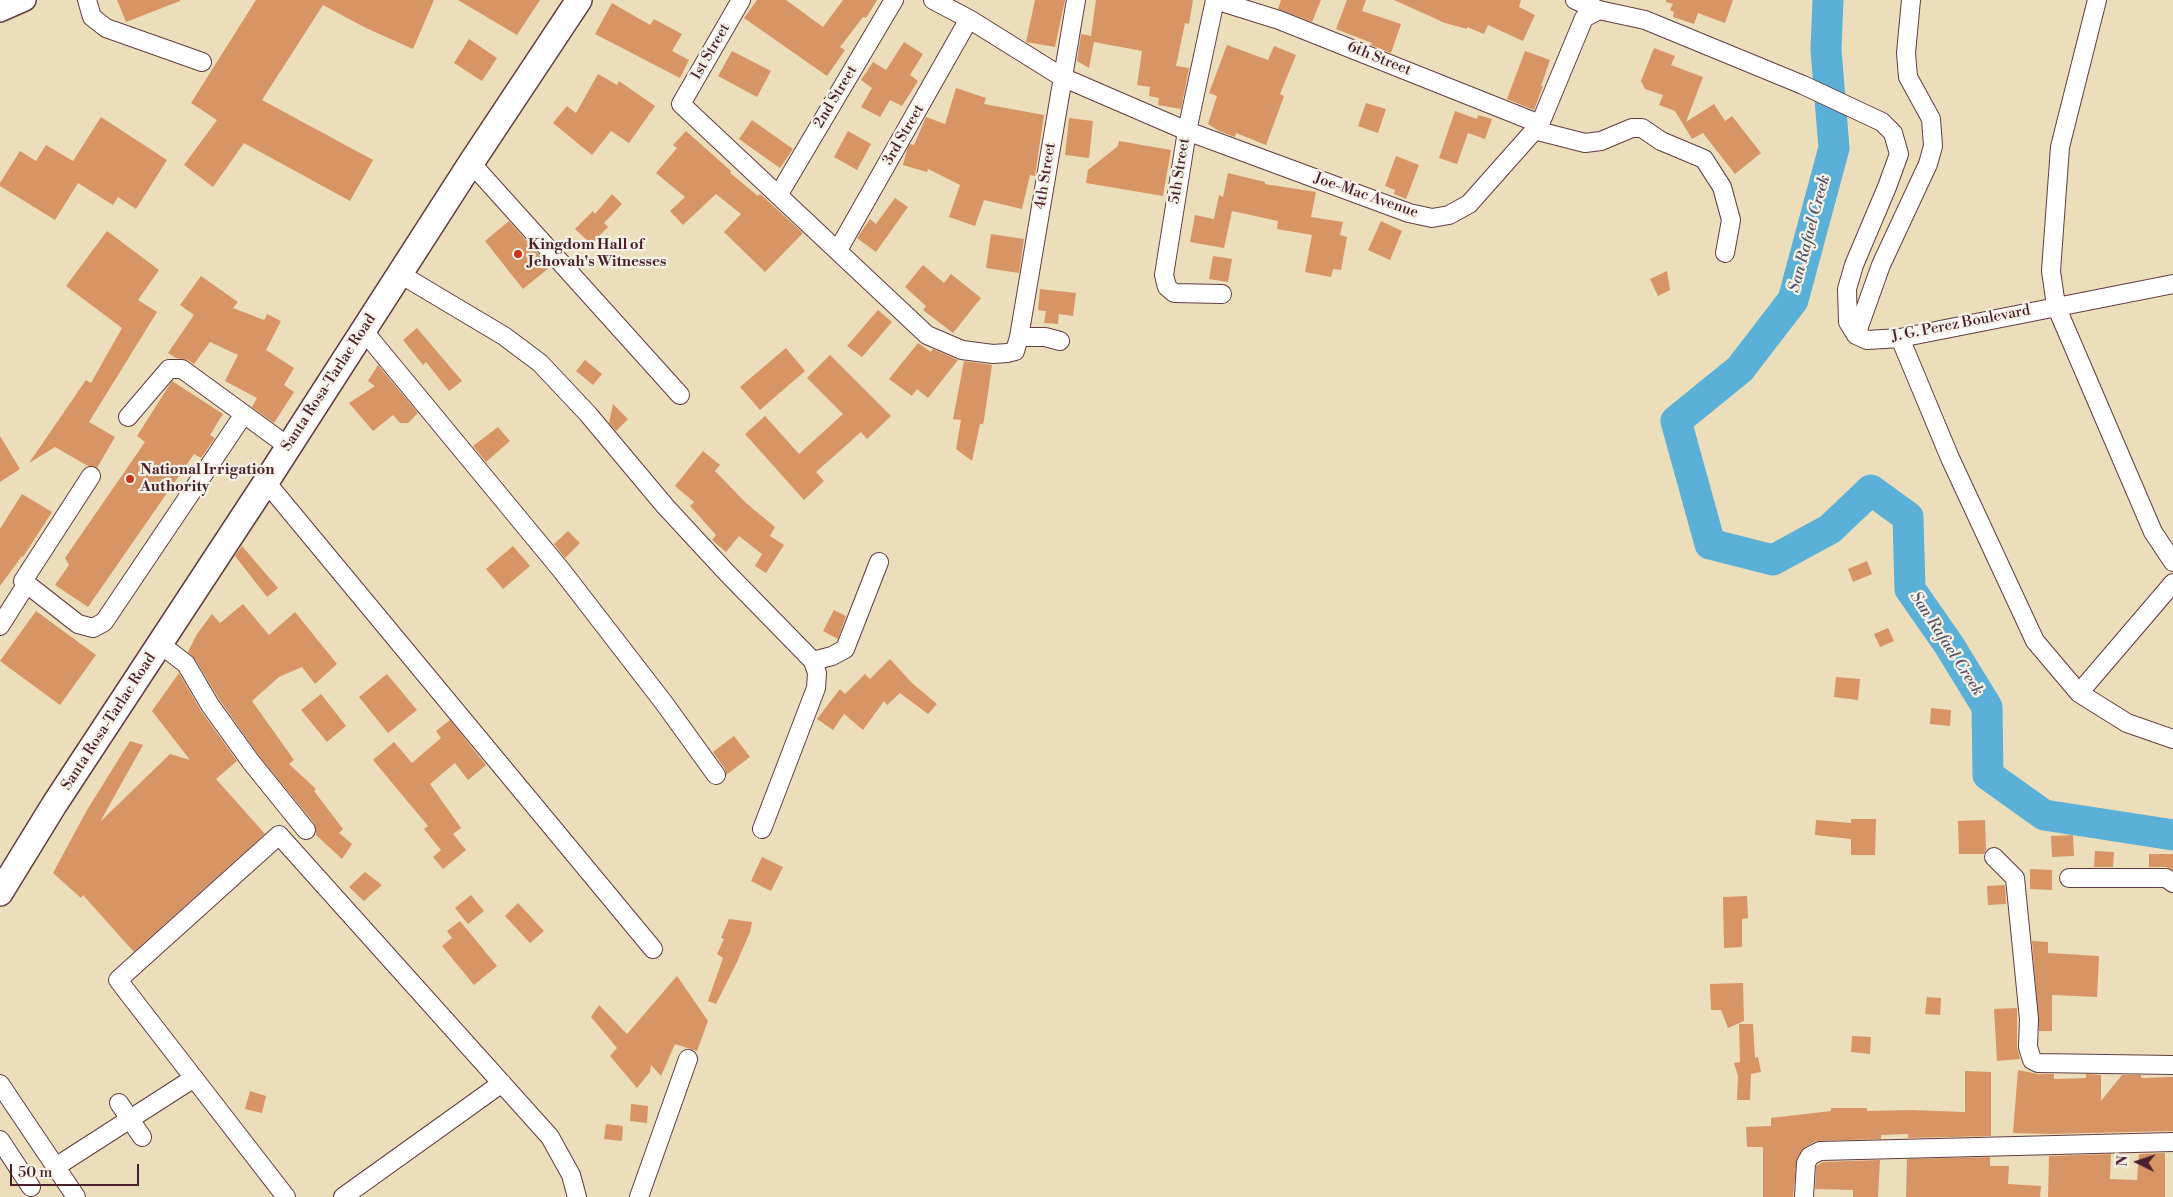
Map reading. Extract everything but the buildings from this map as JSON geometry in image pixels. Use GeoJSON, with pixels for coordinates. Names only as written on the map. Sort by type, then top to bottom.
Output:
{"type":"FeatureCollection","features":[{"type":"Feature","properties":{"kind":"highway","name":"Santa Rosa-Tarlac Road"},"geometry":{"type":"LineString","coordinates":[[3,880],[160,644],[471,163],[579,0]]}},
{"type":"Feature","properties":{"kind":"main road"},"geometry":{"type":"LineString","coordinates":[[0,12],[25,0]]}},
{"type":"Feature","properties":{"kind":"street"},"geometry":{"type":"LineString","coordinates":[[87,0],[92,17],[106,28],[202,62]]}},
{"type":"Feature","properties":{"kind":"street","name":"1st Street"},"geometry":{"type":"LineString","coordinates":[[741,0],[681,104],[779,194]]}},
{"type":"Feature","properties":{"kind":"street","name":"2nd Street"},"geometry":{"type":"LineString","coordinates":[[779,194],[894,0]]}},
{"type":"Feature","properties":{"kind":"street","name":"Joe-Mac Avenue"},"geometry":{"type":"LineString","coordinates":[[933,0],[969,19],[1062,77],[1187,131],[1410,213],[1432,218],[1449,215],[1469,204],[1537,127],[1584,18],[1599,10]]}},
{"type":"Feature","properties":{"kind":"street","name":"4th Street"},"geometry":{"type":"LineString","coordinates":[[1017,344],[1076,0]]}},
{"type":"Feature","properties":{"kind":"street","name":"6th Street"},"geometry":{"type":"LineString","coordinates":[[1215,0],[1304,30],[1537,127],[1585,143],[1601,141],[1632,128],[1642,128],[1661,142],[1704,160],[1722,187],[1731,220],[1725,253]]}},
{"type":"Feature","properties":{"kind":"street","name":"5th Street"},"geometry":{"type":"LineString","coordinates":[[1215,0],[1187,131],[1164,274],[1167,287],[1174,293],[1222,294]]}},
{"type":"Feature","properties":{"kind":"street"},"geometry":{"type":"LineString","coordinates":[[1575,0],[1599,10],[1645,20],[1803,85],[1882,122],[1893,133],[1899,154],[1854,265],[1847,289],[1848,322],[1856,335]]}},
{"type":"Feature","properties":{"kind":"street"},"geometry":{"type":"LineString","coordinates":[[1856,335],[1881,264],[1928,164],[1933,146],[1931,119],[1908,78],[1906,53],[1911,0]]}},
{"type":"Feature","properties":{"kind":"street"},"geometry":{"type":"LineString","coordinates":[[2097,0],[2060,147],[2051,271],[2056,306],[2153,532],[2173,562]]}},
{"type":"Feature","properties":{"kind":"street","name":"3rd Street"},"geometry":{"type":"LineString","coordinates":[[838,250],[969,19]]}},
{"type":"Feature","properties":{"kind":"street"},"geometry":{"type":"LineString","coordinates":[[471,163],[680,395]]}},
{"type":"Feature","properties":{"kind":"street"},"geometry":{"type":"LineString","coordinates":[[779,194],[928,334],[962,350],[993,354],[1007,353],[1017,344],[1045,337],[1060,341]]}},
{"type":"Feature","properties":{"kind":"street"},"geometry":{"type":"LineString","coordinates":[[400,274],[504,336],[540,362],[588,414],[665,506],[727,574],[813,661],[817,673],[816,688],[762,829]]}},
{"type":"Feature","properties":{"kind":"street","name":"J. G. Perez Boulevard"},"geometry":{"type":"LineString","coordinates":[[1856,335],[1867,340],[1900,338],[2173,284]]}},
{"type":"Feature","properties":{"kind":"street"},"geometry":{"type":"LineString","coordinates":[[363,330],[562,571],[664,703],[716,775]]}},
{"type":"Feature","properties":{"kind":"street"},"geometry":{"type":"LineString","coordinates":[[1900,338],[1950,458],[2035,641],[2079,693],[2127,724],[2173,739]]}},
{"type":"Feature","properties":{"kind":"street"},"geometry":{"type":"LineString","coordinates":[[128,417],[169,369],[182,369],[288,447]]}},
{"type":"Feature","properties":{"kind":"street"},"geometry":{"type":"LineString","coordinates":[[91,476],[23,580],[26,585],[78,624],[93,628],[104,622],[244,414]]}},
{"type":"Feature","properties":{"kind":"street"},"geometry":{"type":"LineString","coordinates":[[266,482],[654,949]]}},
{"type":"Feature","properties":{"kind":"street"},"geometry":{"type":"LineString","coordinates":[[813,661],[832,656],[845,649],[879,562]]}},
{"type":"Feature","properties":{"kind":"street"},"geometry":{"type":"LineString","coordinates":[[2079,693],[2173,583]]}},
{"type":"Feature","properties":{"kind":"street"},"geometry":{"type":"LineString","coordinates":[[0,626],[26,585]]}},
{"type":"Feature","properties":{"kind":"street"},"geometry":{"type":"LineString","coordinates":[[160,644],[186,664],[210,705],[246,755],[306,830]]}},
{"type":"Feature","properties":{"kind":"street"},"geometry":{"type":"LineString","coordinates":[[286,1197],[118,980],[279,835],[550,1137],[570,1174],[577,1197]]}},
{"type":"Feature","properties":{"kind":"street"},"geometry":{"type":"LineString","coordinates":[[1994,857],[2015,878],[2029,1019],[2028,1047],[2032,1060],[2038,1063],[2173,1065]]}},
{"type":"Feature","properties":{"kind":"street"},"geometry":{"type":"LineString","coordinates":[[2069,878],[2166,878],[2173,883]]}},
{"type":"Feature","properties":{"kind":"street"},"geometry":{"type":"LineString","coordinates":[[639,1197],[688,1059]]}},
{"type":"Feature","properties":{"kind":"street"},"geometry":{"type":"LineString","coordinates":[[57,1166],[194,1078]]}},
{"type":"Feature","properties":{"kind":"street"},"geometry":{"type":"LineString","coordinates":[[343,1197],[502,1083]]}},
{"type":"Feature","properties":{"kind":"street"},"geometry":{"type":"LineString","coordinates":[[0,1084],[57,1166],[76,1197]]}},
{"type":"Feature","properties":{"kind":"street"},"geometry":{"type":"LineString","coordinates":[[119,1103],[142,1137]]}},
{"type":"Feature","properties":{"kind":"street"},"geometry":{"type":"LineString","coordinates":[[0,1140],[31,1187]]}},
{"type":"Feature","properties":{"kind":"street"},"geometry":{"type":"LineString","coordinates":[[1804,1197],[1806,1164],[1810,1156],[1820,1151],[2173,1142]]}},
{"type":"Feature","properties":{"kind":"waterway","name":"San Rafael Creek"},"geometry":{"type":"LineString","coordinates":[[1828,0],[1826,50],[1834,148],[1793,300],[1740,369],[1676,421],[1710,544],[1773,560],[1830,529],[1871,490],[1908,517],[1910,589],[1949,645],[1987,707],[1988,775],[2044,815],[2173,835]]}},
{"type":"Feature","properties":{"kind":"place","name":"Kingdom Hall of Jehovah's Witnesses"},"geometry":{"type":"Point","coordinates":[518,254]}},
{"type":"Feature","properties":{"kind":"place","name":"National Irrigation Authority"},"geometry":{"type":"Point","coordinates":[130,479]}}]}
